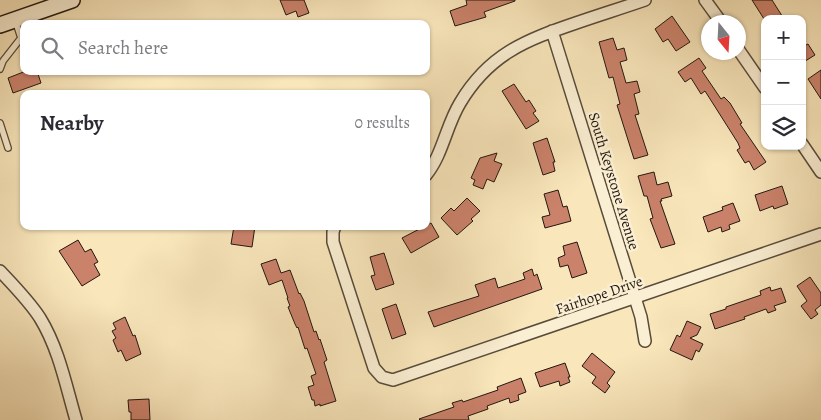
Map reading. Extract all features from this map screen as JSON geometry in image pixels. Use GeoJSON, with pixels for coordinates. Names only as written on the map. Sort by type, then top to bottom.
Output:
{"type":"FeatureCollection","features":[{"type":"Feature","properties":{"kind":"street"},"geometry":{"type":"LineString","coordinates":[[0,25],[72,0]]}},
{"type":"Feature","properties":{"kind":"street"},"geometry":{"type":"LineString","coordinates":[[430,170],[437,159],[455,112],[470,88],[489,66],[508,52],[533,38],[645,0]]}},
{"type":"Feature","properties":{"kind":"street"},"geometry":{"type":"LineString","coordinates":[[706,0],[716,15]]}},
{"type":"Feature","properties":{"kind":"street","name":"South Keystone Avenue"},"geometry":{"type":"LineString","coordinates":[[552,31],[642,322],[645,341]]}},
{"type":"Feature","properties":{"kind":"street"},"geometry":{"type":"LineString","coordinates":[[746,60],[761,82]]}},
{"type":"Feature","properties":{"kind":"street"},"geometry":{"type":"LineString","coordinates":[[806,150],[821,172]]}},
{"type":"Feature","properties":{"kind":"street","name":"Fairhope Drive"},"geometry":{"type":"LineString","coordinates":[[333,230],[333,242],[373,365],[378,374],[386,379],[396,380],[821,234]]}},
{"type":"Feature","properties":{"kind":"street"},"geometry":{"type":"LineString","coordinates":[[0,271],[31,306],[47,331],[76,420]]}},
{"type":"Feature","properties":{"kind":"lane"},"geometry":{"type":"LineString","coordinates":[[15,20],[20,35]]}},
{"type":"Feature","properties":{"kind":"lane"},"geometry":{"type":"LineString","coordinates":[[0,69],[2,61],[20,39]]}},
{"type":"Feature","properties":{"kind":"lane"},"geometry":{"type":"LineString","coordinates":[[0,123],[8,148]]}},
{"type":"Feature","properties":{"kind":"building"},"geometry":{"type":"Polygon","coordinates":[[[280,0],[304,0],[309,13],[298,17],[296,11],[286,15],[280,0]]]}},
{"type":"Feature","properties":{"kind":"building"},"geometry":{"type":"Polygon","coordinates":[[[466,0],[515,1],[484,12],[486,17],[455,26],[450,11],[467,5],[466,0]]]}},
{"type":"Feature","properties":{"kind":"building"},"geometry":{"type":"Polygon","coordinates":[[[752,0],[772,0],[781,15],[761,15],[752,0]]]}},
{"type":"Feature","properties":{"kind":"building"},"geometry":{"type":"Polygon","coordinates":[[[672,16],[690,42],[676,51],[668,39],[663,42],[655,29],[672,16]]]}},
{"type":"Feature","properties":{"kind":"building"},"geometry":{"type":"Polygon","coordinates":[[[613,38],[617,50],[624,48],[627,60],[620,62],[626,83],[637,81],[640,92],[634,94],[639,114],[635,115],[648,155],[634,159],[617,105],[620,104],[613,77],[609,78],[599,42],[613,38]]]}},
{"type":"Feature","properties":{"kind":"building"},"geometry":{"type":"Polygon","coordinates":[[[808,44],[815,55],[806,61],[806,60],[806,45],[808,44]]]}},
{"type":"Feature","properties":{"kind":"building"},"geometry":{"type":"Polygon","coordinates":[[[699,58],[706,68],[702,71],[721,99],[724,97],[730,103],[742,123],[740,124],[766,162],[754,170],[749,161],[745,163],[737,150],[740,148],[738,143],[705,91],[701,94],[691,78],[685,82],[678,72],[699,58]]]}},
{"type":"Feature","properties":{"kind":"building"},"geometry":{"type":"Polygon","coordinates":[[[821,70],[821,99],[808,79],[821,70]]]}},
{"type":"Feature","properties":{"kind":"building"},"geometry":{"type":"Polygon","coordinates":[[[20,73],[20,75],[38,75],[41,83],[13,93],[8,78],[20,73]]]}},
{"type":"Feature","properties":{"kind":"building"},"geometry":{"type":"Polygon","coordinates":[[[514,84],[526,102],[529,100],[536,111],[533,113],[539,121],[526,129],[502,91],[514,84]]]}},
{"type":"Feature","properties":{"kind":"building"},"geometry":{"type":"Polygon","coordinates":[[[547,138],[555,162],[553,162],[555,171],[543,175],[533,143],[547,138]]]}},
{"type":"Feature","properties":{"kind":"building"},"geometry":{"type":"Polygon","coordinates":[[[497,153],[494,161],[502,164],[494,182],[487,179],[483,189],[473,185],[475,180],[471,178],[480,158],[497,153]]]}},
{"type":"Feature","properties":{"kind":"building"},"geometry":{"type":"Polygon","coordinates":[[[654,172],[657,185],[668,182],[672,196],[660,201],[675,244],[661,248],[650,219],[653,218],[647,196],[644,196],[638,176],[654,172]]]}},
{"type":"Feature","properties":{"kind":"building"},"geometry":{"type":"Polygon","coordinates":[[[782,186],[788,204],[774,209],[773,206],[760,211],[755,195],[782,186]]]}},
{"type":"Feature","properties":{"kind":"building"},"geometry":{"type":"Polygon","coordinates":[[[558,190],[563,207],[567,206],[571,221],[545,228],[542,217],[550,215],[544,194],[558,190]]]}},
{"type":"Feature","properties":{"kind":"building"},"geometry":{"type":"Polygon","coordinates":[[[467,198],[480,211],[471,219],[473,221],[457,235],[441,218],[451,208],[454,211],[467,198]]]}},
{"type":"Feature","properties":{"kind":"building"},"geometry":{"type":"Polygon","coordinates":[[[733,203],[740,221],[729,225],[730,229],[722,232],[721,227],[708,232],[703,217],[723,210],[722,207],[733,203]]]}},
{"type":"Feature","properties":{"kind":"building"},"geometry":{"type":"Polygon","coordinates":[[[430,224],[439,237],[411,253],[402,238],[417,230],[430,230],[430,224]]]}},
{"type":"Feature","properties":{"kind":"building"},"geometry":{"type":"Polygon","coordinates":[[[233,230],[254,230],[252,247],[231,244],[233,230]]]}},
{"type":"Feature","properties":{"kind":"building"},"geometry":{"type":"Polygon","coordinates":[[[78,240],[85,252],[91,249],[98,262],[94,264],[100,275],[82,286],[59,251],[78,240]]]}},
{"type":"Feature","properties":{"kind":"building"},"geometry":{"type":"Polygon","coordinates":[[[577,242],[587,273],[572,278],[568,265],[560,267],[558,258],[565,255],[563,246],[577,242]]]}},
{"type":"Feature","properties":{"kind":"building"},"geometry":{"type":"Polygon","coordinates":[[[384,253],[394,284],[376,290],[371,276],[375,275],[370,257],[384,253]]]}},
{"type":"Feature","properties":{"kind":"building"},"geometry":{"type":"Polygon","coordinates":[[[276,259],[281,273],[290,270],[299,294],[304,301],[314,332],[316,331],[320,339],[327,360],[324,362],[336,401],[315,406],[314,400],[312,400],[308,387],[314,385],[311,376],[316,374],[307,348],[305,349],[298,327],[288,307],[290,306],[282,280],[269,285],[261,264],[276,259]]]}},
{"type":"Feature","properties":{"kind":"building"},"geometry":{"type":"Polygon","coordinates":[[[532,269],[534,276],[537,274],[542,289],[434,327],[428,312],[479,296],[475,285],[495,278],[498,288],[525,279],[523,273],[532,269]]]}},
{"type":"Feature","properties":{"kind":"building"},"geometry":{"type":"Polygon","coordinates":[[[810,277],[821,293],[821,305],[815,310],[818,314],[811,319],[801,306],[807,301],[797,286],[810,277]]]}},
{"type":"Feature","properties":{"kind":"building"},"geometry":{"type":"Polygon","coordinates":[[[770,287],[771,291],[781,288],[786,302],[774,306],[776,310],[768,313],[766,309],[744,317],[745,319],[715,329],[710,314],[761,295],[760,291],[770,287]]]}},
{"type":"Feature","properties":{"kind":"building"},"geometry":{"type":"Polygon","coordinates":[[[396,304],[406,334],[392,339],[382,309],[396,304]]]}},
{"type":"Feature","properties":{"kind":"building"},"geometry":{"type":"Polygon","coordinates":[[[125,317],[133,336],[135,335],[141,354],[126,361],[121,350],[118,352],[113,340],[116,338],[112,331],[116,329],[113,323],[125,317]]]}},
{"type":"Feature","properties":{"kind":"building"},"geometry":{"type":"Polygon","coordinates":[[[687,321],[701,327],[697,335],[690,338],[703,344],[699,352],[696,350],[692,360],[670,350],[677,335],[680,337],[687,321]]]}},
{"type":"Feature","properties":{"kind":"building"},"geometry":{"type":"Polygon","coordinates":[[[592,353],[615,372],[607,383],[610,386],[605,393],[592,383],[596,377],[582,366],[592,353]]]}},
{"type":"Feature","properties":{"kind":"building"},"geometry":{"type":"Polygon","coordinates":[[[565,363],[570,382],[560,386],[559,381],[540,387],[535,373],[565,363]]]}},
{"type":"Feature","properties":{"kind":"building"},"geometry":{"type":"Polygon","coordinates":[[[521,378],[526,392],[518,395],[519,400],[510,403],[509,398],[487,406],[488,409],[468,416],[469,420],[419,419],[454,407],[452,403],[462,400],[463,402],[498,390],[497,387],[521,378]]]}},
{"type":"Feature","properties":{"kind":"building"},"geometry":{"type":"Polygon","coordinates":[[[149,399],[150,420],[131,420],[128,400],[149,399]]]}}]}
